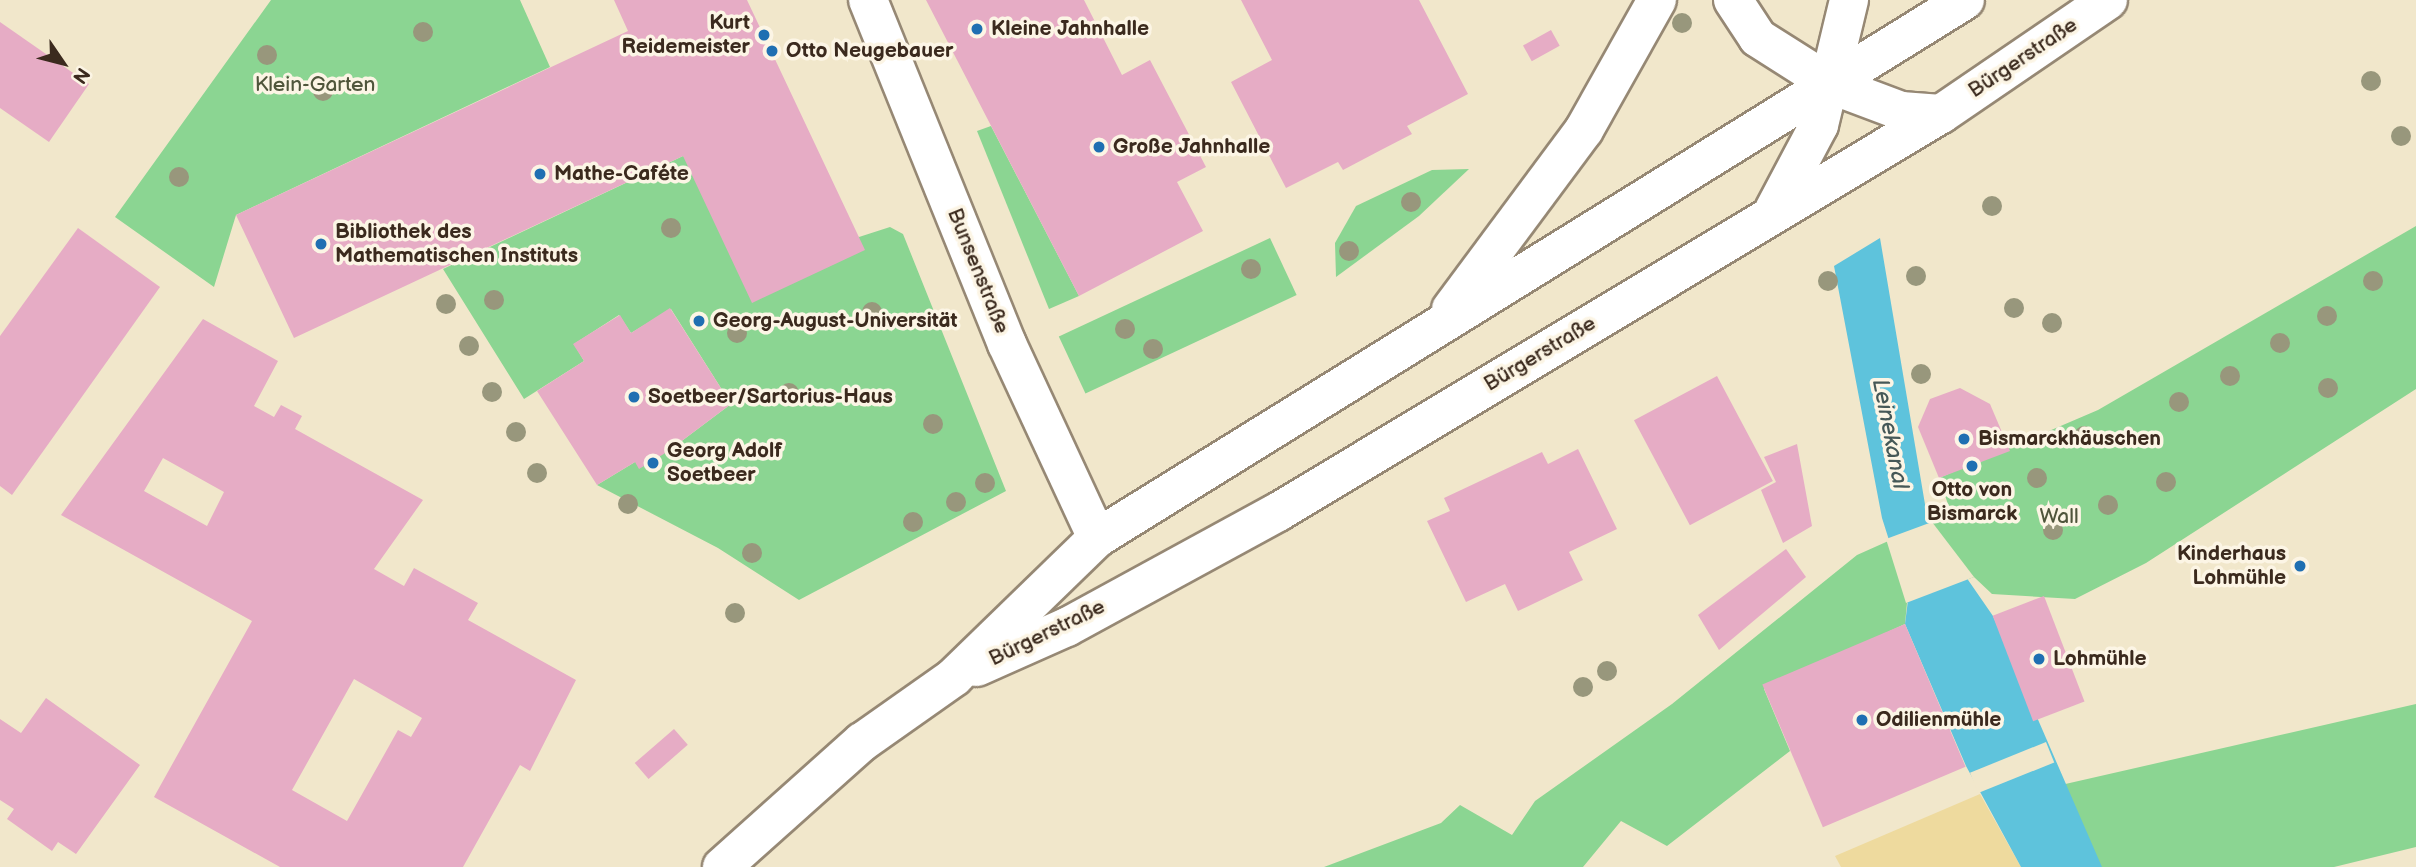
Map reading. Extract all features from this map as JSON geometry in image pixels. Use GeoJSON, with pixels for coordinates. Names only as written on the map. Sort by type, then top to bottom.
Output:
{"type":"FeatureCollection","features":[{"type":"Feature","properties":{"kind":"main road","name":"Bunsenstraße"},"geometry":{"type":"LineString","coordinates":[[868,0],[1007,344],[1097,538]]}},
{"type":"Feature","properties":{"kind":"main road"},"geometry":{"type":"LineString","coordinates":[[1441,324],[1584,130],[1657,0]]}},
{"type":"Feature","properties":{"kind":"main road"},"geometry":{"type":"LineString","coordinates":[[1733,0],[1758,38],[1832,85],[1901,111],[1941,114]]}},
{"type":"Feature","properties":{"kind":"main road"},"geometry":{"type":"LineString","coordinates":[[1772,212],[1802,162],[1832,85],[1849,0]]}},
{"type":"Feature","properties":{"kind":"main road","name":"Bürgerstraße"},"geometry":{"type":"LineString","coordinates":[[722,867],[862,742],[954,677],[1097,538],[1832,85],[1965,0]]}},
{"type":"Feature","properties":{"kind":"main road","name":"Bürgerstraße"},"geometry":{"type":"LineString","coordinates":[[954,677],[1067,627],[1278,512],[1772,212],[1941,114],[2108,0]]}},
{"type":"Feature","properties":{"kind":"green space","name":"Klein-Garten"},"geometry":{"type":"Polygon","coordinates":[[[271,0],[520,0],[550,67],[236,215],[214,287],[115,217],[271,0]]]}},
{"type":"Feature","properties":{"kind":"green space"},"geometry":{"type":"Polygon","coordinates":[[[991,126],[1079,296],[1049,309],[977,131],[991,126]]]}},
{"type":"Feature","properties":{"kind":"green space"},"geometry":{"type":"Polygon","coordinates":[[[683,156],[859,237],[890,227],[903,234],[1006,491],[799,600],[718,548],[597,485],[635,462],[667,452],[731,404],[671,309],[631,333],[619,315],[574,344],[584,361],[524,399],[443,269],[683,156]]]}},
{"type":"Feature","properties":{"kind":"green space"},"geometry":{"type":"Polygon","coordinates":[[[1469,169],[1419,216],[1336,277],[1335,243],[1356,206],[1432,170],[1469,169]]]}},
{"type":"Feature","properties":{"kind":"green space","name":"Wall"},"geometry":{"type":"Polygon","coordinates":[[[2416,226],[2416,389],[2146,563],[2075,599],[1992,594],[1974,577],[1907,603],[1905,624],[1764,689],[1790,751],[1667,846],[1621,821],[1583,867],[1324,867],[1441,823],[1460,805],[1512,835],[1535,801],[1672,704],[1857,555],[1951,513],[1939,478],[2098,410],[2416,226]]]}},
{"type":"Feature","properties":{"kind":"green space"},"geometry":{"type":"Polygon","coordinates":[[[1270,238],[1297,295],[1085,394],[1059,336],[1270,238]]]}},
{"type":"Feature","properties":{"kind":"green space"},"geometry":{"type":"Polygon","coordinates":[[[2416,704],[2416,847],[2334,867],[2101,867],[2061,785],[2416,704]]]}},
{"type":"Feature","properties":{"kind":"sand"},"geometry":{"type":"Polygon","coordinates":[[[1980,794],[2021,867],[1841,867],[1835,856],[1980,794]]]}},
{"type":"Feature","properties":{"kind":"water","name":"Leinekanal"},"geometry":{"type":"Polygon","coordinates":[[[1880,238],[1928,522],[1993,616],[2102,867],[2021,867],[1966,766],[1905,624],[1908,600],[1882,518],[1834,266],[1880,238]]]}},
{"type":"Feature","properties":{"kind":"pier"},"geometry":{"type":"Polygon","coordinates":[[[1932,522],[1974,577],[1906,603],[1886,539],[1932,522]]]}},
{"type":"Feature","properties":{"kind":"pier"},"geometry":{"type":"Polygon","coordinates":[[[2046,742],[2054,762],[1978,793],[1970,773],[2046,742]]]}},
{"type":"Feature","properties":{"kind":"building"},"geometry":{"type":"Polygon","coordinates":[[[614,0],[747,0],[865,250],[752,303],[683,156],[294,338],[236,215],[628,31],[614,0]]]}},
{"type":"Feature","properties":{"kind":"building","name":"Große Jahnhalle"},"geometry":{"type":"Polygon","coordinates":[[[926,0],[1084,0],[1122,75],[1150,60],[1206,167],[1177,182],[1203,231],[1079,296],[926,0]]]}},
{"type":"Feature","properties":{"kind":"building"},"geometry":{"type":"Polygon","coordinates":[[[1241,0],[1419,0],[1468,94],[1407,126],[1412,134],[1343,170],[1338,162],[1286,188],[1231,82],[1272,60],[1241,0]]]}},
{"type":"Feature","properties":{"kind":"building"},"geometry":{"type":"Polygon","coordinates":[[[0,22],[89,84],[49,142],[0,108],[0,22]]]}},
{"type":"Feature","properties":{"kind":"building"},"geometry":{"type":"Polygon","coordinates":[[[1551,30],[1560,46],[1532,61],[1523,46],[1551,30]]]}},
{"type":"Feature","properties":{"kind":"building"},"geometry":{"type":"Polygon","coordinates":[[[78,228],[160,287],[12,495],[0,486],[0,336],[78,228]]]}},
{"type":"Feature","properties":{"kind":"building","name":"Soetbeer/Sartorius-Haus"},"geometry":{"type":"Polygon","coordinates":[[[670,308],[731,404],[667,452],[639,469],[635,462],[597,485],[537,391],[584,361],[573,344],[620,315],[631,333],[670,308]]]}},
{"type":"Feature","properties":{"kind":"building"},"geometry":{"type":"Polygon","coordinates":[[[203,319],[278,361],[254,406],[274,417],[281,405],[302,416],[295,429],[423,500],[374,569],[404,586],[414,568],[478,603],[468,620],[576,680],[530,771],[520,765],[463,867],[280,867],[154,797],[252,621],[61,515],[203,319]],[[163,458],[144,491],[207,526],[224,492],[163,458]],[[354,679],[292,790],[347,821],[398,730],[411,737],[422,718],[354,679]]]}},
{"type":"Feature","properties":{"kind":"building"},"geometry":{"type":"Polygon","coordinates":[[[1717,376],[1773,481],[1690,525],[1634,420],[1717,376]]]}},
{"type":"Feature","properties":{"kind":"building","name":"Bismarckhäuschen"},"geometry":{"type":"Polygon","coordinates":[[[1960,388],[1990,404],[2010,451],[1939,478],[1918,427],[1930,399],[1960,388]]]}},
{"type":"Feature","properties":{"kind":"building"},"geometry":{"type":"Polygon","coordinates":[[[1797,444],[1812,526],[1783,543],[1761,490],[1776,482],[1764,457],[1797,444]]]}},
{"type":"Feature","properties":{"kind":"building"},"geometry":{"type":"Polygon","coordinates":[[[1578,449],[1617,529],[1569,552],[1583,580],[1518,611],[1505,584],[1466,602],[1427,521],[1450,511],[1444,498],[1542,452],[1548,464],[1578,449]]]}},
{"type":"Feature","properties":{"kind":"building"},"geometry":{"type":"Polygon","coordinates":[[[1786,549],[1806,577],[1719,650],[1698,615],[1786,549]]]}},
{"type":"Feature","properties":{"kind":"building","name":"Lohmühle"},"geometry":{"type":"Polygon","coordinates":[[[2044,596],[2084,701],[2033,721],[1993,616],[2044,596]]]}},
{"type":"Feature","properties":{"kind":"building","name":"Odilienmühle"},"geometry":{"type":"Polygon","coordinates":[[[1905,624],[1966,767],[1823,827],[1762,685],[1905,624]]]}},
{"type":"Feature","properties":{"kind":"building"},"geometry":{"type":"Polygon","coordinates":[[[46,698],[140,765],[76,854],[58,842],[52,851],[7,819],[14,809],[0,800],[0,719],[21,733],[46,698]]]}},
{"type":"Feature","properties":{"kind":"building"},"geometry":{"type":"Polygon","coordinates":[[[674,729],[688,745],[649,779],[635,763],[674,729]]]}},
{"type":"Feature","properties":{"kind":"place","name":"Kleine Jahnhalle"},"geometry":{"type":"Point","coordinates":[977,29]}},
{"type":"Feature","properties":{"kind":"place","name":"Kurt Reidemeister"},"geometry":{"type":"Point","coordinates":[764,35]}},
{"type":"Feature","properties":{"kind":"place","name":"Otto Neugebauer"},"geometry":{"type":"Point","coordinates":[772,51]}},
{"type":"Feature","properties":{"kind":"place","name":"Große Jahnhalle"},"geometry":{"type":"Point","coordinates":[1099,147]}},
{"type":"Feature","properties":{"kind":"place","name":"Mathe-Caféte"},"geometry":{"type":"Point","coordinates":[540,174]}},
{"type":"Feature","properties":{"kind":"place","name":"Bibliothek des Mathematischen Instituts"},"geometry":{"type":"Point","coordinates":[321,244]}},
{"type":"Feature","properties":{"kind":"place","name":"Georg-August-Universität"},"geometry":{"type":"Point","coordinates":[699,321]}},
{"type":"Feature","properties":{"kind":"place","name":"Soetbeer/Sartorius-Haus"},"geometry":{"type":"Point","coordinates":[634,397]}},
{"type":"Feature","properties":{"kind":"place","name":"Bismarckhäuschen"},"geometry":{"type":"Point","coordinates":[1964,439]}},
{"type":"Feature","properties":{"kind":"place","name":"Georg Adolf Soetbeer"},"geometry":{"type":"Point","coordinates":[653,463]}},
{"type":"Feature","properties":{"kind":"place","name":"Otto von Bismarck"},"geometry":{"type":"Point","coordinates":[1972,466]}},
{"type":"Feature","properties":{"kind":"place","name":"Kinderhaus Lohmühle"},"geometry":{"type":"Point","coordinates":[2300,566]}},
{"type":"Feature","properties":{"kind":"place","name":"Lohmühle"},"geometry":{"type":"Point","coordinates":[2039,659]}},
{"type":"Feature","properties":{"kind":"place","name":"Odilienmühle"},"geometry":{"type":"Point","coordinates":[1862,720]}}]}
